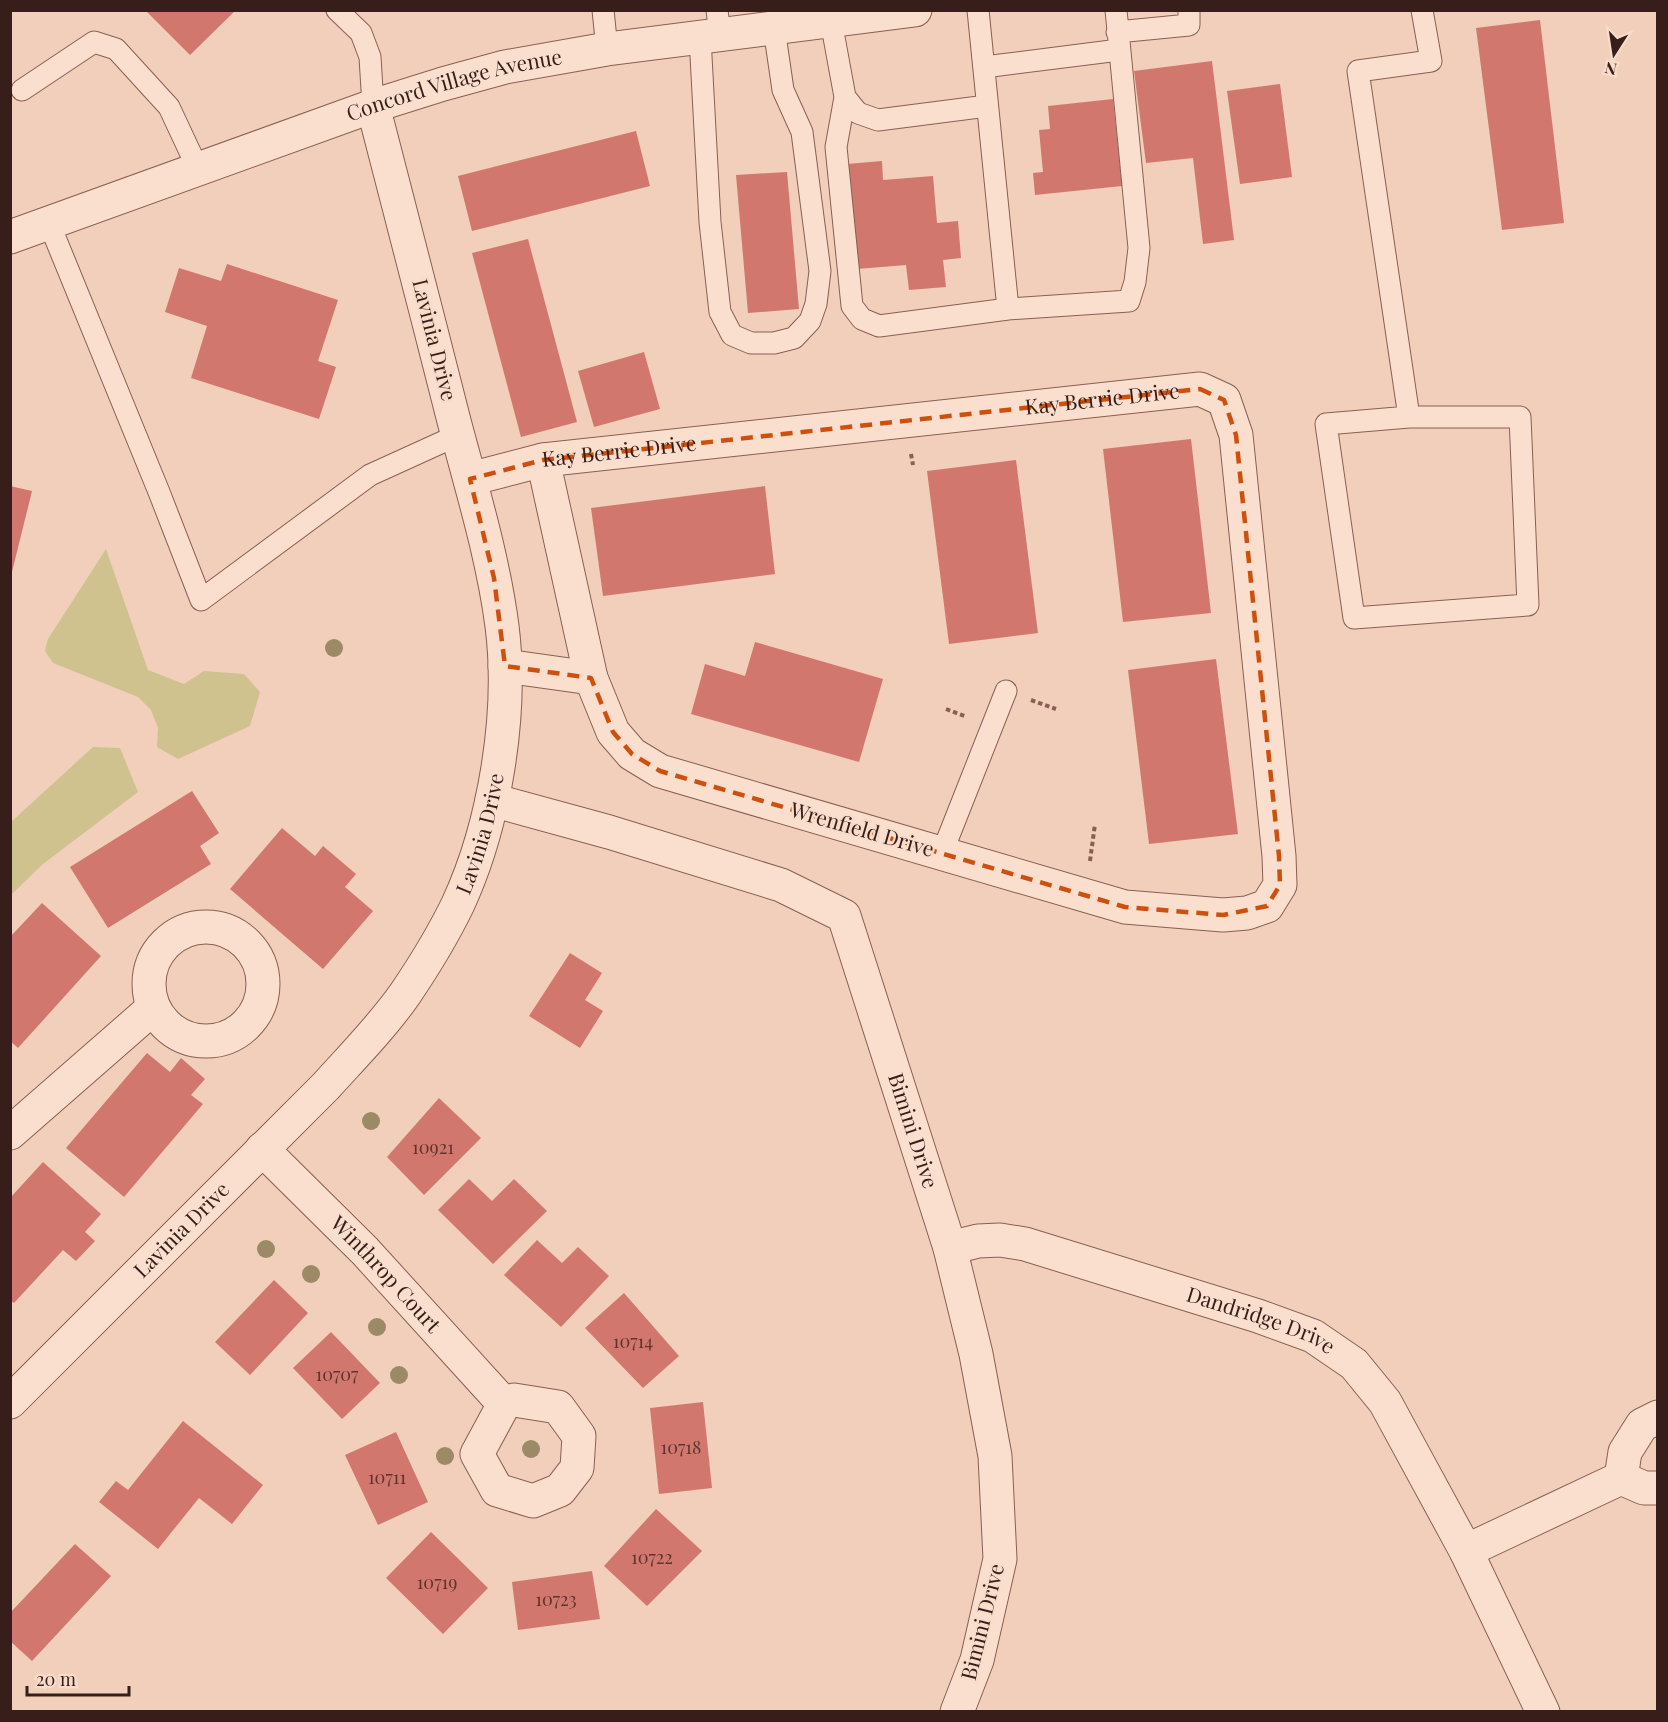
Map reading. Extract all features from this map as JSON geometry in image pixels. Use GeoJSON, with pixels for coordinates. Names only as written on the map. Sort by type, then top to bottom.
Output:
{"type":"FeatureCollection","features":[{"type":"Feature","properties":{"kind":"street","name":"Concord Village Avenue"},"geometry":{"type":"LineString","coordinates":[[10,237],[373,106],[505,68],[712,28],[774,28],[830,16],[915,10]]}},
{"type":"Feature","properties":{"kind":"street","name":"Lavinia Drive"},"geometry":{"type":"LineString","coordinates":[[10,1402],[326,1086],[404,996],[458,903],[477,853],[492,800],[503,716],[505,666],[494,578],[373,106]]}},
{"type":"Feature","properties":{"kind":"street","name":"Kay Berrie Drive"},"geometry":{"type":"LineString","coordinates":[[470,478],[543,460],[1200,389],[1224,400],[1236,435],[1280,856],[1280,885],[1267,906]]}},
{"type":"Feature","properties":{"kind":"street","name":"Wrenfield Drive"},"geometry":{"type":"LineString","coordinates":[[543,460],[591,678],[613,732],[632,754],[660,771],[1125,907],[1223,915],[1247,913],[1267,906]]}},
{"type":"Feature","properties":{"kind":"street"},"geometry":{"type":"LineString","coordinates":[[505,666],[591,678]]}},
{"type":"Feature","properties":{"kind":"street","name":"Bimini Drive"},"geometry":{"type":"LineString","coordinates":[[492,800],[609,832],[782,885],[844,916],[950,1248],[976,1354],[995,1456],[1000,1559],[977,1660],[957,1712]]}},
{"type":"Feature","properties":{"kind":"street"},"geometry":{"type":"LineString","coordinates":[[10,1133],[153,1008]]}},
{"type":"Feature","properties":{"kind":"street","name":"Winthrop Court"},"geometry":{"type":"LineString","coordinates":[[261,1149],[365,1251],[504,1404]]}},
{"type":"Feature","properties":{"kind":"street","name":"Dandridge Drive"},"geometry":{"type":"LineString","coordinates":[[950,1248],[978,1241],[1000,1240],[1024,1244],[1258,1316],[1313,1336],[1354,1364],[1385,1402],[1466,1551],[1543,1712]]}},
{"type":"Feature","properties":{"kind":"street"},"geometry":{"type":"LineString","coordinates":[[1621,1478],[1625,1452],[1642,1425],[1658,1417]]}},
{"type":"Feature","properties":{"kind":"street"},"geometry":{"type":"LineString","coordinates":[[1466,1551],[1621,1478],[1644,1488],[1658,1488]]}},
{"type":"Feature","properties":{"kind":"lane"},"geometry":{"type":"LineString","coordinates":[[337,10],[361,33],[370,57],[373,106]]}},
{"type":"Feature","properties":{"kind":"lane"},"geometry":{"type":"LineString","coordinates":[[603,10],[607,49]]}},
{"type":"Feature","properties":{"kind":"lane"},"geometry":{"type":"LineString","coordinates":[[978,10],[1008,309]]}},
{"type":"Feature","properties":{"kind":"lane"},"geometry":{"type":"LineString","coordinates":[[830,16],[846,97],[836,147],[852,306],[862,319],[879,327],[1008,309],[1129,302],[1135,282],[1139,248],[1116,10]]}},
{"type":"Feature","properties":{"kind":"lane"},"geometry":{"type":"LineString","coordinates":[[984,67],[1189,25],[1189,10]]}},
{"type":"Feature","properties":{"kind":"lane"},"geometry":{"type":"LineString","coordinates":[[1409,417],[1358,71],[1431,61],[1422,10]]}},
{"type":"Feature","properties":{"kind":"lane"},"geometry":{"type":"LineString","coordinates":[[712,28],[710,222],[720,312],[732,335],[751,343],[774,343],[794,338],[810,321],[816,304],[820,271],[802,132],[783,90],[774,28]]}},
{"type":"Feature","properties":{"kind":"lane"},"geometry":{"type":"LineString","coordinates":[[22,90],[94,42],[116,49],[169,107],[198,169]]}},
{"type":"Feature","properties":{"kind":"lane"},"geometry":{"type":"LineString","coordinates":[[846,97],[858,113],[878,120],[987,106]]}},
{"type":"Feature","properties":{"kind":"lane"},"geometry":{"type":"LineString","coordinates":[[49,224],[155,481],[201,600],[370,476],[458,435]]}},
{"type":"Feature","properties":{"kind":"lane"},"geometry":{"type":"LineString","coordinates":[[1409,417],[1520,417],[1528,605],[1354,618],[1326,424],[1409,417]]}},
{"type":"Feature","properties":{"kind":"lane"},"geometry":{"type":"LineString","coordinates":[[942,854],[1006,691]]}},
{"type":"Feature","properties":{"kind":"path"},"geometry":{"type":"LineString","coordinates":[[1091,854],[1095,824]]}},
{"type":"Feature","properties":{"kind":"highlighted area"},"geometry":{"type":"Polygon","coordinates":[[[1200,389],[1224,400],[1236,435],[1279,856],[1280,885],[1267,906],[1223,915],[1125,907],[660,771],[632,754],[613,732],[591,678],[505,666],[494,578],[470,479],[543,460],[1200,389]]]}},
{"type":"Feature","properties":{"kind":"shaded area"},"geometry":{"type":"Polygon","coordinates":[[[106,549],[148,670],[184,684],[204,671],[244,674],[260,692],[250,726],[178,759],[157,747],[158,728],[151,710],[138,697],[53,663],[45,651],[48,639],[106,549]]]}},
{"type":"Feature","properties":{"kind":"shaded area"},"geometry":{"type":"Polygon","coordinates":[[[93,747],[120,748],[138,792],[43,864],[11,895],[11,822],[93,747]]]}},
{"type":"Feature","properties":{"kind":"building"},"geometry":{"type":"Polygon","coordinates":[[[145,10],[236,10],[190,55],[145,10]]]}},
{"type":"Feature","properties":{"kind":"building"},"geometry":{"type":"Polygon","coordinates":[[[1540,20],[1564,223],[1502,230],[1476,28],[1540,20]]]}},
{"type":"Feature","properties":{"kind":"building"},"geometry":{"type":"Polygon","coordinates":[[[1212,61],[1234,240],[1203,244],[1193,158],[1146,163],[1134,71],[1212,61]]]}},
{"type":"Feature","properties":{"kind":"building"},"geometry":{"type":"Polygon","coordinates":[[[1280,84],[1292,177],[1240,184],[1227,91],[1280,84]]]}},
{"type":"Feature","properties":{"kind":"building"},"geometry":{"type":"Polygon","coordinates":[[[1113,99],[1122,186],[1035,195],[1033,173],[1043,172],[1039,130],[1050,129],[1048,106],[1113,99]]]}},
{"type":"Feature","properties":{"kind":"building"},"geometry":{"type":"Polygon","coordinates":[[[636,131],[650,186],[472,231],[458,176],[636,131]]]}},
{"type":"Feature","properties":{"kind":"building"},"geometry":{"type":"Polygon","coordinates":[[[882,161],[883,180],[933,176],[937,223],[958,221],[961,258],[943,260],[946,287],[909,290],[906,265],[857,269],[847,164],[882,161]]]}},
{"type":"Feature","properties":{"kind":"building"},"geometry":{"type":"Polygon","coordinates":[[[787,172],[799,309],[748,313],[736,175],[787,172]]]}},
{"type":"Feature","properties":{"kind":"building"},"geometry":{"type":"Polygon","coordinates":[[[528,239],[577,422],[521,437],[472,253],[528,239]]]}},
{"type":"Feature","properties":{"kind":"building"},"geometry":{"type":"Polygon","coordinates":[[[227,264],[338,300],[318,361],[336,367],[319,419],[191,378],[207,326],[165,312],[179,268],[221,281],[227,264]]]}},
{"type":"Feature","properties":{"kind":"building"},"geometry":{"type":"Polygon","coordinates":[[[644,352],[660,409],[594,427],[578,371],[644,352]]]}},
{"type":"Feature","properties":{"kind":"building"},"geometry":{"type":"Polygon","coordinates":[[[1191,439],[1211,613],[1123,622],[1103,449],[1191,439]]]}},
{"type":"Feature","properties":{"kind":"building"},"geometry":{"type":"Polygon","coordinates":[[[1016,460],[1038,633],[949,644],[927,471],[1016,460]]]}},
{"type":"Feature","properties":{"kind":"building"},"geometry":{"type":"Polygon","coordinates":[[[10,486],[32,491],[11,576],[10,576],[10,486]]]}},
{"type":"Feature","properties":{"kind":"building"},"geometry":{"type":"Polygon","coordinates":[[[765,486],[775,574],[603,596],[591,508],[765,486]]]}},
{"type":"Feature","properties":{"kind":"building"},"geometry":{"type":"Polygon","coordinates":[[[755,642],[883,679],[859,762],[691,714],[705,664],[745,676],[755,642]]]}},
{"type":"Feature","properties":{"kind":"building"},"geometry":{"type":"Polygon","coordinates":[[[1216,659],[1238,834],[1149,844],[1128,670],[1216,659]]]}},
{"type":"Feature","properties":{"kind":"building"},"geometry":{"type":"Polygon","coordinates":[[[192,791],[219,833],[200,846],[211,864],[108,928],[70,867],[192,791]]]}},
{"type":"Feature","properties":{"kind":"building"},"geometry":{"type":"Polygon","coordinates":[[[282,828],[315,856],[323,846],[356,874],[345,887],[373,911],[323,969],[230,889],[282,828]]]}},
{"type":"Feature","properties":{"kind":"building"},"geometry":{"type":"Polygon","coordinates":[[[42,903],[101,956],[18,1048],[10,1041],[10,937],[42,903]]]}},
{"type":"Feature","properties":{"kind":"building"},"geometry":{"type":"Polygon","coordinates":[[[570,953],[602,973],[585,1000],[603,1011],[580,1048],[529,1016],[570,953]]]}},
{"type":"Feature","properties":{"kind":"building"},"geometry":{"type":"Polygon","coordinates":[[[147,1053],[170,1072],[181,1058],[205,1079],[191,1095],[203,1104],[124,1197],[66,1148],[147,1053]]]}},
{"type":"Feature","properties":{"kind":"building"},"geometry":{"type":"Polygon","coordinates":[[[439,1098],[481,1138],[424,1195],[387,1157],[439,1098]]]}},
{"type":"Feature","properties":{"kind":"building"},"geometry":{"type":"Polygon","coordinates":[[[43,1162],[101,1214],[85,1232],[95,1241],[76,1261],[63,1250],[14,1303],[10,1300],[10,1198],[43,1162]]]}},
{"type":"Feature","properties":{"kind":"building"},"geometry":{"type":"Polygon","coordinates":[[[469,1179],[492,1201],[514,1179],[547,1211],[493,1264],[438,1210],[469,1179]]]}},
{"type":"Feature","properties":{"kind":"building"},"geometry":{"type":"Polygon","coordinates":[[[537,1240],[562,1263],[578,1247],[609,1276],[561,1327],[504,1275],[537,1240]]]}},
{"type":"Feature","properties":{"kind":"building"},"geometry":{"type":"Polygon","coordinates":[[[274,1280],[308,1313],[250,1375],[215,1342],[274,1280]]]}},
{"type":"Feature","properties":{"kind":"building"},"geometry":{"type":"Polygon","coordinates":[[[624,1293],[679,1356],[643,1388],[585,1328],[624,1293]]]}},
{"type":"Feature","properties":{"kind":"building"},"geometry":{"type":"Polygon","coordinates":[[[331,1332],[380,1383],[342,1419],[293,1368],[331,1332]]]}},
{"type":"Feature","properties":{"kind":"building"},"geometry":{"type":"Polygon","coordinates":[[[703,1402],[712,1488],[659,1494],[650,1408],[703,1402]]]}},
{"type":"Feature","properties":{"kind":"building"},"geometry":{"type":"Polygon","coordinates":[[[183,1421],[263,1485],[232,1524],[199,1498],[158,1549],[99,1502],[116,1481],[128,1490],[183,1421]]]}},
{"type":"Feature","properties":{"kind":"building"},"geometry":{"type":"Polygon","coordinates":[[[396,1432],[428,1502],[378,1525],[345,1455],[396,1432]]]}},
{"type":"Feature","properties":{"kind":"building"},"geometry":{"type":"Polygon","coordinates":[[[656,1509],[702,1551],[647,1606],[604,1566],[656,1509]]]}},
{"type":"Feature","properties":{"kind":"building"},"geometry":{"type":"Polygon","coordinates":[[[431,1532],[488,1588],[443,1634],[386,1578],[431,1532]]]}},
{"type":"Feature","properties":{"kind":"building"},"geometry":{"type":"Polygon","coordinates":[[[75,1544],[111,1576],[32,1661],[10,1641],[10,1613],[75,1544]]]}},
{"type":"Feature","properties":{"kind":"building"},"geometry":{"type":"Polygon","coordinates":[[[592,1571],[600,1619],[518,1630],[512,1582],[592,1571]]]}}]}
